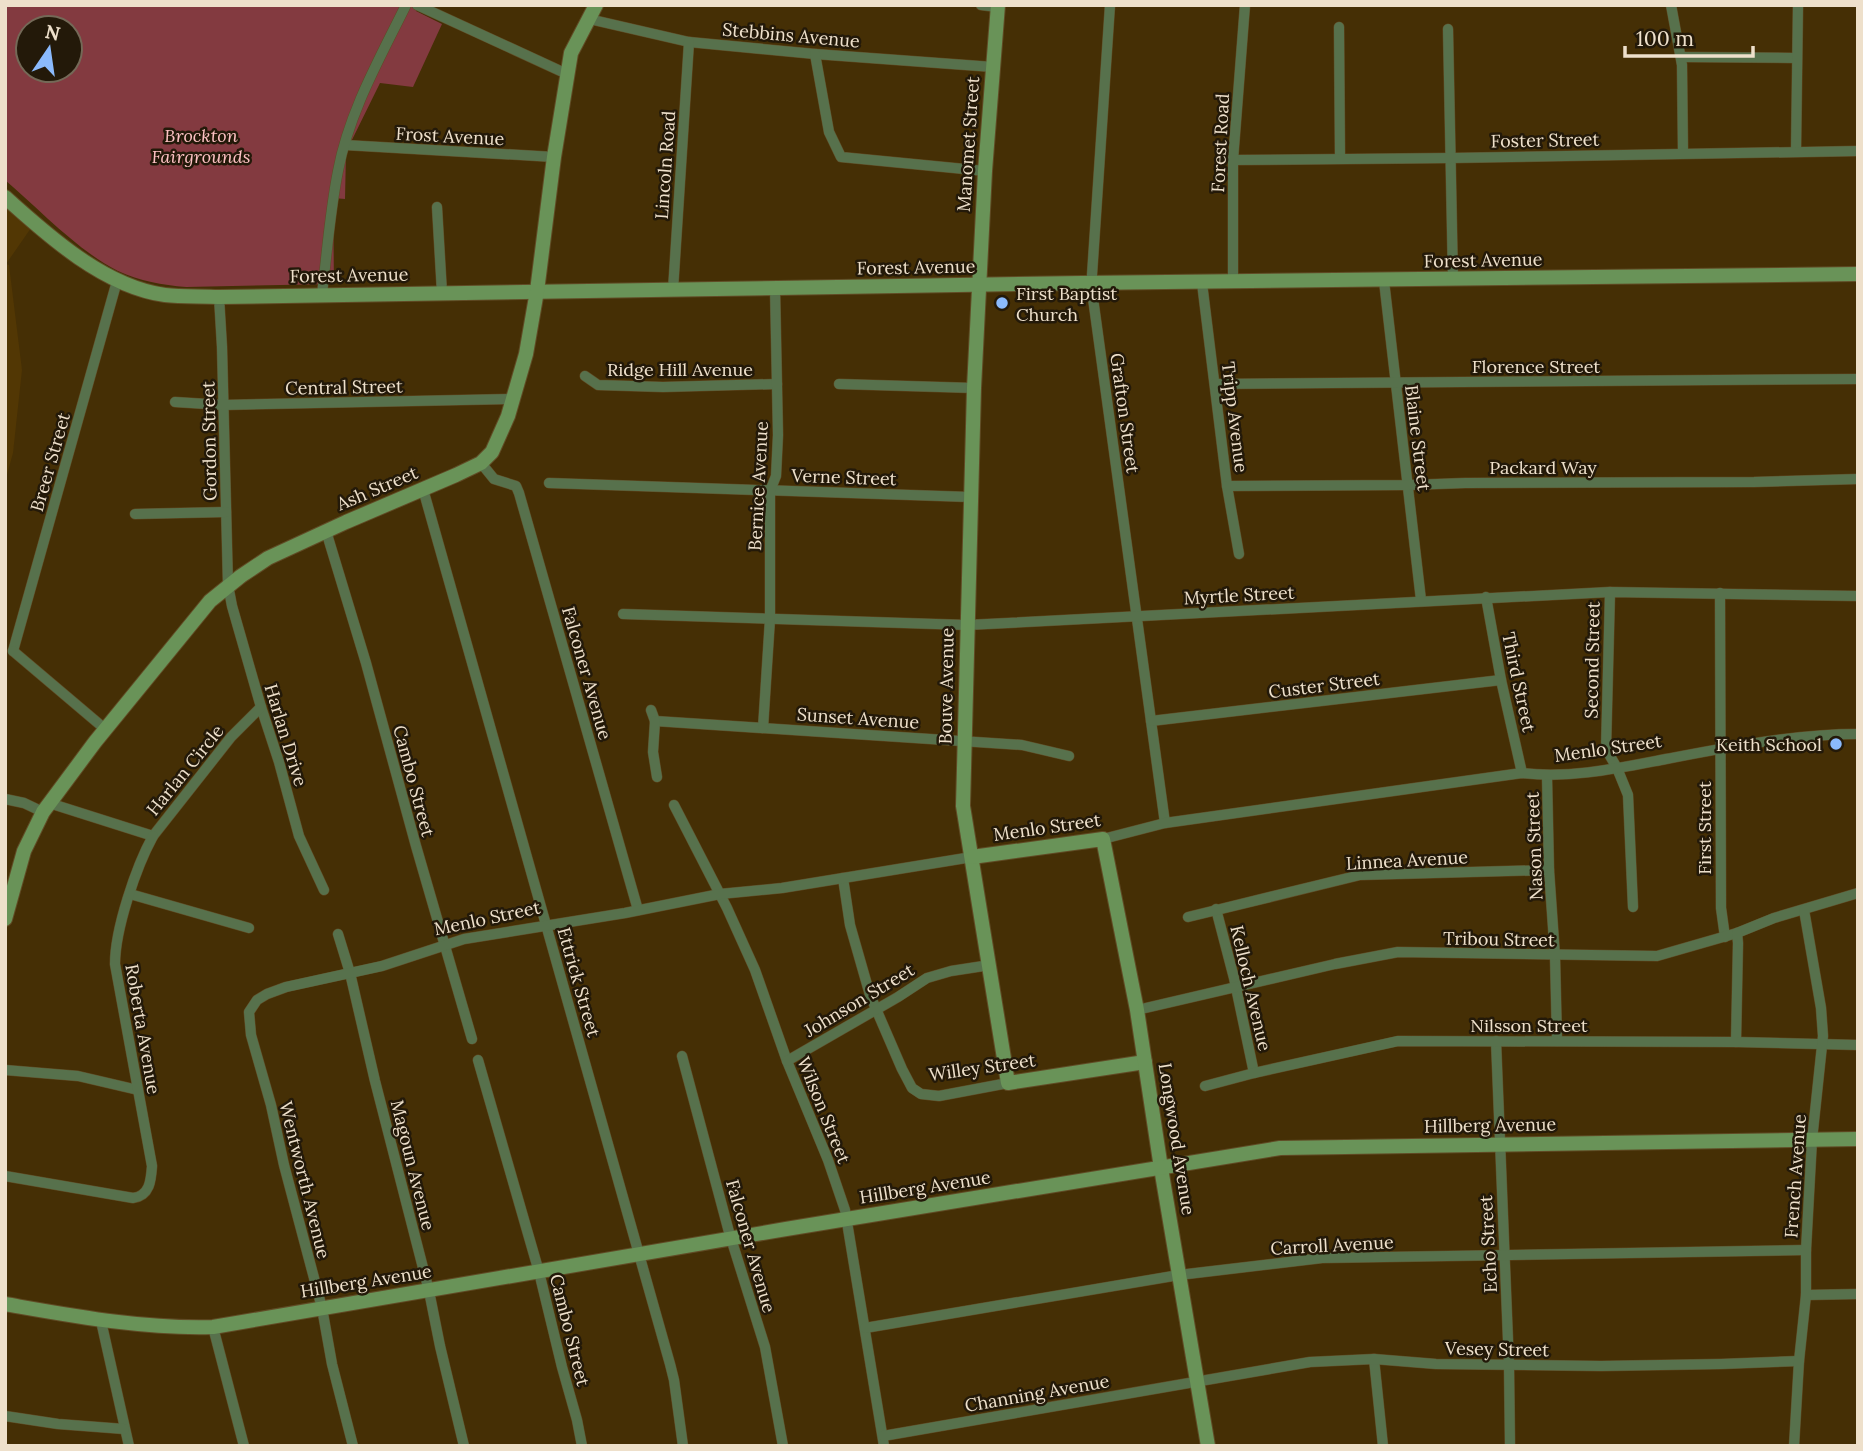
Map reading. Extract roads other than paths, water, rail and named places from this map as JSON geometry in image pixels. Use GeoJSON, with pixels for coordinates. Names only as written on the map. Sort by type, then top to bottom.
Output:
{"type":"FeatureCollection","features":[{"type":"Feature","properties":{"kind":"street"},"geometry":{"type":"LineString","coordinates":[[322,295],[338,171],[345,145],[371,75],[406,5]]}},
{"type":"Feature","properties":{"kind":"street"},"geometry":{"type":"LineString","coordinates":[[417,5],[567,74]]}},
{"type":"Feature","properties":{"kind":"street"},"geometry":{"type":"LineString","coordinates":[[481,463],[497,443],[526,354],[571,53],[596,5]]}},
{"type":"Feature","properties":{"kind":"street"},"geometry":{"type":"LineString","coordinates":[[981,5],[998,6]]}},
{"type":"Feature","properties":{"kind":"street","name":"Grafton Street"},"geometry":{"type":"LineString","coordinates":[[1110,5],[1092,283],[1165,823]]}},
{"type":"Feature","properties":{"kind":"street","name":"Forest Road"},"geometry":{"type":"LineString","coordinates":[[1233,282],[1233,160],[1245,5]]}},
{"type":"Feature","properties":{"kind":"street"},"geometry":{"type":"LineString","coordinates":[[1671,5],[1681,57],[1683,153]]}},
{"type":"Feature","properties":{"kind":"street"},"geometry":{"type":"LineString","coordinates":[[1796,151],[1798,5]]}},
{"type":"Feature","properties":{"kind":"street","name":"Manomet Street"},"geometry":{"type":"LineString","coordinates":[[978,286],[998,6]]}},
{"type":"Feature","properties":{"kind":"street","name":"Stebbins Avenue"},"geometry":{"type":"LineString","coordinates":[[589,19],[689,42],[993,67]]}},
{"type":"Feature","properties":{"kind":"street"},"geometry":{"type":"LineString","coordinates":[[1339,27],[1340,158]]}},
{"type":"Feature","properties":{"kind":"street"},"geometry":{"type":"LineString","coordinates":[[1448,29],[1453,280]]}},
{"type":"Feature","properties":{"kind":"street","name":"Lincoln Road"},"geometry":{"type":"LineString","coordinates":[[673,290],[689,42]]}},
{"type":"Feature","properties":{"kind":"street"},"geometry":{"type":"LineString","coordinates":[[815,54],[829,132],[841,158],[985,171]]}},
{"type":"Feature","properties":{"kind":"street"},"geometry":{"type":"LineString","coordinates":[[1681,57],[1796,58]]}},
{"type":"Feature","properties":{"kind":"street","name":"Frost Avenue"},"geometry":{"type":"LineString","coordinates":[[345,145],[554,158]]}},
{"type":"Feature","properties":{"kind":"street","name":"Foster Street"},"geometry":{"type":"LineString","coordinates":[[1233,160],[1858,151]]}},
{"type":"Feature","properties":{"kind":"street","name":"Forest Avenue"},"geometry":{"type":"LineString","coordinates":[[5,197],[76,255],[117,281],[165,295],[219,297],[1858,274]]}},
{"type":"Feature","properties":{"kind":"street"},"geometry":{"type":"LineString","coordinates":[[437,207],[442,293]]}},
{"type":"Feature","properties":{"kind":"street","name":"Breer Street"},"geometry":{"type":"LineString","coordinates":[[9,652],[117,281]]}},
{"type":"Feature","properties":{"kind":"street","name":"Blaine Street"},"geometry":{"type":"LineString","coordinates":[[1384,281],[1421,600]]}},
{"type":"Feature","properties":{"kind":"street","name":"Tripp Avenue"},"geometry":{"type":"LineString","coordinates":[[1202,283],[1227,486],[1239,554]]}},
{"type":"Feature","properties":{"kind":"street","name":"Bouve Avenue"},"geometry":{"type":"LineString","coordinates":[[978,286],[963,806],[1008,1083]]}},
{"type":"Feature","properties":{"kind":"street","name":"Bernice Avenue"},"geometry":{"type":"LineString","coordinates":[[763,728],[770,619],[770,491],[776,476],[778,435],[775,288]]}},
{"type":"Feature","properties":{"kind":"street","name":"Gordon Street"},"geometry":{"type":"LineString","coordinates":[[219,297],[228,585]]}},
{"type":"Feature","properties":{"kind":"street","name":"Ridge Hill Avenue"},"geometry":{"type":"LineString","coordinates":[[585,376],[598,385],[663,387],[777,384]]}},
{"type":"Feature","properties":{"kind":"street","name":"Florence Street"},"geometry":{"type":"LineString","coordinates":[[1215,384],[1858,379]]}},
{"type":"Feature","properties":{"kind":"street"},"geometry":{"type":"LineString","coordinates":[[839,384],[974,388]]}},
{"type":"Feature","properties":{"kind":"street","name":"Central Street"},"geometry":{"type":"LineString","coordinates":[[175,402],[223,405],[513,398]]}},
{"type":"Feature","properties":{"kind":"street","name":"Ash Street"},"geometry":{"type":"LineString","coordinates":[[5,919],[28,842],[46,807],[105,729],[203,609],[228,585],[268,558],[481,463]]}},
{"type":"Feature","properties":{"kind":"street","name":"Falconer Avenue"},"geometry":{"type":"LineString","coordinates":[[481,463],[494,479],[516,486],[519,493],[638,910]]}},
{"type":"Feature","properties":{"kind":"street","name":"Packard Way"},"geometry":{"type":"LineString","coordinates":[[1227,486],[1858,480]]}},
{"type":"Feature","properties":{"kind":"street","name":"Verne Street"},"geometry":{"type":"LineString","coordinates":[[549,483],[970,498]]}},
{"type":"Feature","properties":{"kind":"street","name":"Ettrick Street"},"geometry":{"type":"LineString","coordinates":[[423,489],[674,1380],[683,1446]]}},
{"type":"Feature","properties":{"kind":"street"},"geometry":{"type":"LineString","coordinates":[[135,514],[226,512]]}},
{"type":"Feature","properties":{"kind":"street","name":"Cambo Street"},"geometry":{"type":"LineString","coordinates":[[326,531],[472,1039]]}},
{"type":"Feature","properties":{"kind":"street","name":"Harlan Drive"},"geometry":{"type":"LineString","coordinates":[[228,585],[299,836],[324,890]]}},
{"type":"Feature","properties":{"kind":"street","name":"Myrtle Street"},"geometry":{"type":"LineString","coordinates":[[623,614],[967,625],[1609,592],[1858,596]]}},
{"type":"Feature","properties":{"kind":"street","name":"Second Street"},"geometry":{"type":"LineString","coordinates":[[1609,592],[1606,748],[1628,795],[1633,907]]}},
{"type":"Feature","properties":{"kind":"street","name":"First Street"},"geometry":{"type":"LineString","coordinates":[[1720,593],[1721,908],[1725,937]]}},
{"type":"Feature","properties":{"kind":"street","name":"Third Street"},"geometry":{"type":"LineString","coordinates":[[1486,597],[1522,773]]}},
{"type":"Feature","properties":{"kind":"street"},"geometry":{"type":"LineString","coordinates":[[9,652],[105,729]]}},
{"type":"Feature","properties":{"kind":"street","name":"Custer Street"},"geometry":{"type":"LineString","coordinates":[[1151,721],[1501,680]]}},
{"type":"Feature","properties":{"kind":"street","name":"Harlan Circle"},"geometry":{"type":"LineString","coordinates":[[5,799],[46,807],[153,836],[236,731],[261,707]]}},
{"type":"Feature","properties":{"kind":"street"},"geometry":{"type":"LineString","coordinates":[[651,710],[655,721],[653,752],[657,776]]}},
{"type":"Feature","properties":{"kind":"street","name":"Sunset Avenue"},"geometry":{"type":"LineString","coordinates":[[655,721],[1022,745],[1069,756]]}},
{"type":"Feature","properties":{"kind":"street","name":"Menlo Street"},"geometry":{"type":"LineString","coordinates":[[253,1004],[261,996],[286,987],[398,962],[464,939],[720,894],[782,888],[1103,839],[1165,823],[1522,773],[1547,776],[1617,768],[1720,749],[1825,734],[1858,734]]}},
{"type":"Feature","properties":{"kind":"street","name":"Nason Street"},"geometry":{"type":"LineString","coordinates":[[1547,776],[1557,1041]]}},
{"type":"Feature","properties":{"kind":"street","name":"Wilson Street"},"geometry":{"type":"LineString","coordinates":[[674,805],[720,894],[758,979],[828,1160],[847,1220],[884,1441]]}},
{"type":"Feature","properties":{"kind":"street","name":"Roberta Avenue"},"geometry":{"type":"LineString","coordinates":[[5,1176],[133,1198],[142,1196],[147,1190],[152,1177],[152,1166],[115,964],[119,932],[130,894],[139,865],[153,836]]}},
{"type":"Feature","properties":{"kind":"street","name":"Longwood Avenue"},"geometry":{"type":"LineString","coordinates":[[1103,839],[1137,1010],[1208,1446]]}},
{"type":"Feature","properties":{"kind":"street","name":"Linnea Avenue"},"geometry":{"type":"LineString","coordinates":[[1188,917],[1360,875],[1549,870]]}},
{"type":"Feature","properties":{"kind":"street"},"geometry":{"type":"LineString","coordinates":[[843,878],[854,938],[875,1010]]}},
{"type":"Feature","properties":{"kind":"street","name":"Tribou Street"},"geometry":{"type":"LineString","coordinates":[[1137,1010],[1398,952],[1657,956],[1725,937],[1774,918],[1858,892]]}},
{"type":"Feature","properties":{"kind":"street"},"geometry":{"type":"LineString","coordinates":[[130,894],[249,928]]}},
{"type":"Feature","properties":{"kind":"street","name":"Kelloch Avenue"},"geometry":{"type":"LineString","coordinates":[[1216,909],[1237,988],[1254,1073]]}},
{"type":"Feature","properties":{"kind":"street","name":"French Avenue"},"geometry":{"type":"LineString","coordinates":[[1794,1446],[1812,1139],[1822,1045],[1821,1009],[1804,910]]}},
{"type":"Feature","properties":{"kind":"street"},"geometry":{"type":"LineString","coordinates":[[1736,1042],[1737,933]]}},
{"type":"Feature","properties":{"kind":"street","name":"Magoun Avenue"},"geometry":{"type":"LineString","coordinates":[[338,934],[429,1291],[464,1446]]}},
{"type":"Feature","properties":{"kind":"street","name":"Johnson Street"},"geometry":{"type":"LineString","coordinates":[[788,1060],[927,978],[990,965]]}},
{"type":"Feature","properties":{"kind":"street","name":"Wentworth Avenue"},"geometry":{"type":"LineString","coordinates":[[253,1004],[249,1016],[251,1035],[271,1105],[353,1446]]}},
{"type":"Feature","properties":{"kind":"street","name":"Willey Street"},"geometry":{"type":"LineString","coordinates":[[875,1010],[902,1069],[916,1092],[927,1096],[1145,1062]]}},
{"type":"Feature","properties":{"kind":"street","name":"Nilsson Street"},"geometry":{"type":"LineString","coordinates":[[1205,1086],[1398,1041],[1858,1045]]}},
{"type":"Feature","properties":{"kind":"street","name":"Echo Street"},"geometry":{"type":"LineString","coordinates":[[1496,1041],[1510,1446]]}},
{"type":"Feature","properties":{"kind":"street","name":"Falconer Avenue"},"geometry":{"type":"LineString","coordinates":[[682,1056],[765,1347],[783,1446]]}},
{"type":"Feature","properties":{"kind":"street","name":"Cambo Street"},"geometry":{"type":"LineString","coordinates":[[478,1060],[539,1272],[582,1446]]}},
{"type":"Feature","properties":{"kind":"street"},"geometry":{"type":"LineString","coordinates":[[5,1070],[78,1076],[138,1090]]}},
{"type":"Feature","properties":{"kind":"street","name":"Hillberg Avenue"},"geometry":{"type":"LineString","coordinates":[[5,1304],[102,1321],[165,1327],[213,1327],[1280,1148],[1858,1139]]}},
{"type":"Feature","properties":{"kind":"street","name":"Carroll Avenue"},"geometry":{"type":"LineString","coordinates":[[865,1328],[1179,1275],[1322,1258],[1806,1251]]}},
{"type":"Feature","properties":{"kind":"street"},"geometry":{"type":"LineString","coordinates":[[1805,1294],[1858,1294]]}},
{"type":"Feature","properties":{"kind":"street"},"geometry":{"type":"LineString","coordinates":[[102,1321],[129,1446]]}},
{"type":"Feature","properties":{"kind":"street"},"geometry":{"type":"LineString","coordinates":[[213,1327],[244,1446]]}},
{"type":"Feature","properties":{"kind":"street"},"geometry":{"type":"LineString","coordinates":[[1374,1359],[1383,1446]]}},
{"type":"Feature","properties":{"kind":"street","name":"Vesey Street"},"geometry":{"type":"LineString","coordinates":[[1196,1381],[1310,1362],[1374,1359],[1436,1364],[1509,1365],[1799,1361]]}},
{"type":"Feature","properties":{"kind":"street","name":"Channing Avenue"},"geometry":{"type":"LineString","coordinates":[[884,1441],[1196,1381]]}},
{"type":"Feature","properties":{"kind":"street"},"geometry":{"type":"LineString","coordinates":[[5,1416],[67,1425],[124,1429]]}},
{"type":"Feature","properties":{"kind":"place","name":"First Baptist Church"},"geometry":{"type":"Point","coordinates":[1002,303]}},
{"type":"Feature","properties":{"kind":"place","name":"Keith School"},"geometry":{"type":"Point","coordinates":[1836,744]}},
{"type":"Feature","properties":{"kind":"park label","name":"Brockton Fairgrounds"},"geometry":{"type":"Point","coordinates":[201,145]}}]}
